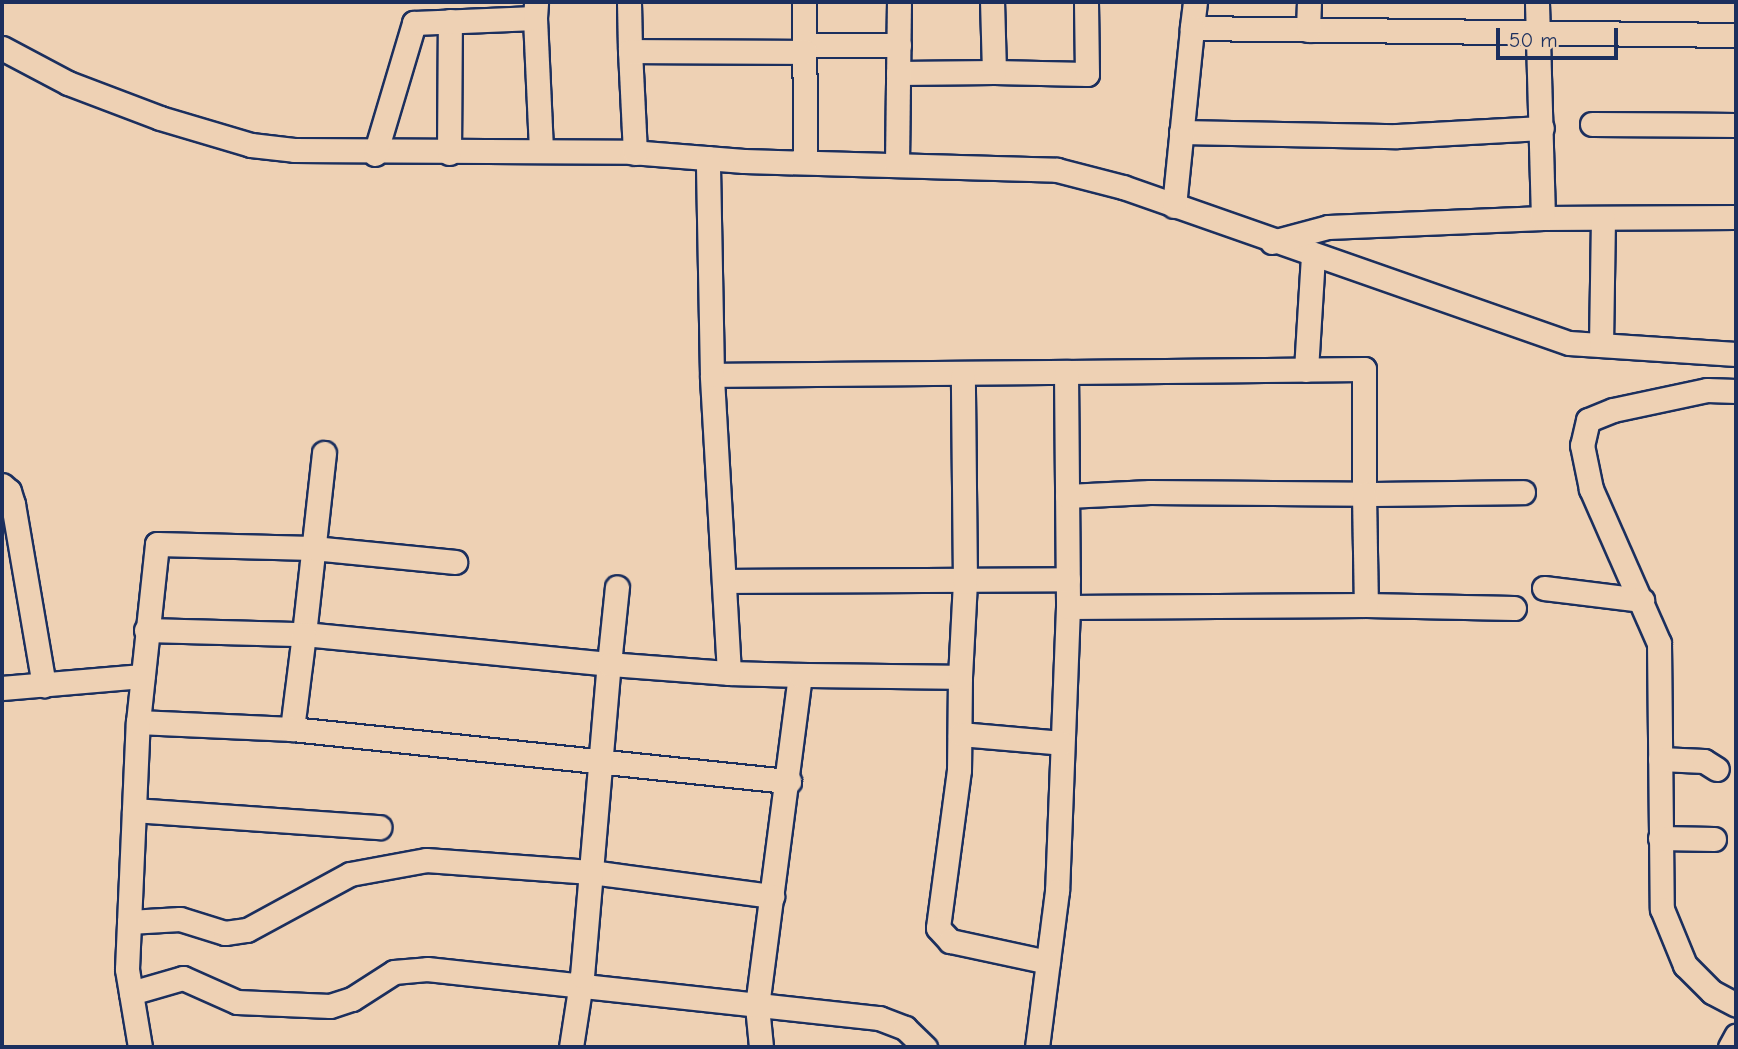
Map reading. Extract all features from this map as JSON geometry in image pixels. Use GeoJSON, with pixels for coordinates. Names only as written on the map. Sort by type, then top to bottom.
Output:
{"type":"FeatureCollection","features":[{"type":"Feature","properties":{"kind":"street"},"geometry":{"type":"LineString","coordinates":[[629,2],[635,153]]}},
{"type":"Feature","properties":{"kind":"street"},"geometry":{"type":"LineString","coordinates":[[804,2],[805,162]]}},
{"type":"Feature","properties":{"kind":"street"},"geometry":{"type":"LineString","coordinates":[[897,164],[899,2]]}},
{"type":"Feature","properties":{"kind":"street"},"geometry":{"type":"LineString","coordinates":[[992,2],[994,72]]}},
{"type":"Feature","properties":{"kind":"street"},"geometry":{"type":"LineString","coordinates":[[898,73],[1087,74],[1086,2]]}},
{"type":"Feature","properties":{"kind":"street"},"geometry":{"type":"LineString","coordinates":[[1174,206],[1195,2]]}},
{"type":"Feature","properties":{"kind":"street"},"geometry":{"type":"LineString","coordinates":[[1308,30],[1309,2]]}},
{"type":"Feature","properties":{"kind":"street"},"geometry":{"type":"LineString","coordinates":[[1536,2],[1543,218]]}},
{"type":"Feature","properties":{"kind":"street"},"geometry":{"type":"LineString","coordinates":[[375,153],[414,23],[535,10],[541,151]]}},
{"type":"Feature","properties":{"kind":"street"},"geometry":{"type":"LineString","coordinates":[[449,153],[450,21]]}},
{"type":"Feature","properties":{"kind":"street"},"geometry":{"type":"LineString","coordinates":[[1192,28],[1736,35]]}},
{"type":"Feature","properties":{"kind":"street"},"geometry":{"type":"LineString","coordinates":[[630,51],[899,45]]}},
{"type":"Feature","properties":{"kind":"street"},"geometry":{"type":"LineString","coordinates":[[2,48],[68,83],[210,134],[251,145],[375,153],[635,153],[708,159],[1057,170],[1174,206],[1569,343],[1736,354]]}},
{"type":"Feature","properties":{"kind":"street"},"geometry":{"type":"LineString","coordinates":[[1592,124],[1736,125]]}},
{"type":"Feature","properties":{"kind":"street"},"geometry":{"type":"LineString","coordinates":[[1181,132],[1396,136],[1542,128]]}},
{"type":"Feature","properties":{"kind":"street"},"geometry":{"type":"LineString","coordinates":[[708,159],[712,375],[726,581],[729,673]]}},
{"type":"Feature","properties":{"kind":"street"},"geometry":{"type":"LineString","coordinates":[[1272,242],[1328,227],[1543,218],[1736,217]]}},
{"type":"Feature","properties":{"kind":"street"},"geometry":{"type":"LineString","coordinates":[[1601,345],[1603,218]]}},
{"type":"Feature","properties":{"kind":"street"},"geometry":{"type":"LineString","coordinates":[[1306,370],[1312,256]]}},
{"type":"Feature","properties":{"kind":"street"},"geometry":{"type":"LineString","coordinates":[[712,375],[1364,369],[1366,605]]}},
{"type":"Feature","properties":{"kind":"street"},"geometry":{"type":"LineString","coordinates":[[1037,1047],[1057,891],[1068,607],[1066,372]]}},
{"type":"Feature","properties":{"kind":"street"},"geometry":{"type":"LineString","coordinates":[[963,374],[965,582],[959,770],[938,928],[950,941],[1048,962]]}},
{"type":"Feature","properties":{"kind":"street"},"geometry":{"type":"LineString","coordinates":[[1736,391],[1688,393],[1588,420],[1582,445],[1591,489],[1642,600],[1658,643],[1662,909],[1685,965],[1712,992],[1736,1005]]}},
{"type":"Feature","properties":{"kind":"street"},"geometry":{"type":"LineString","coordinates":[[292,729],[324,453]]}},
{"type":"Feature","properties":{"kind":"street"},"geometry":{"type":"LineString","coordinates":[[2,485],[13,504],[44,685]]}},
{"type":"Feature","properties":{"kind":"street"},"geometry":{"type":"LineString","coordinates":[[1067,496],[1150,492],[1523,492]]}},
{"type":"Feature","properties":{"kind":"street"},"geometry":{"type":"LineString","coordinates":[[140,1047],[131,993],[129,922],[138,722],[154,549],[162,542],[313,548],[455,562]]}},
{"type":"Feature","properties":{"kind":"street"},"geometry":{"type":"LineString","coordinates":[[726,581],[965,582],[1068,579]]}},
{"type":"Feature","properties":{"kind":"street"},"geometry":{"type":"LineString","coordinates":[[570,1047],[581,983],[617,587]]}},
{"type":"Feature","properties":{"kind":"street"},"geometry":{"type":"LineString","coordinates":[[1544,588],[1642,600]]}},
{"type":"Feature","properties":{"kind":"street"},"geometry":{"type":"LineString","coordinates":[[1068,607],[1366,605],[1514,608]]}},
{"type":"Feature","properties":{"kind":"street"},"geometry":{"type":"LineString","coordinates":[[146,630],[304,634],[729,673],[960,677]]}},
{"type":"Feature","properties":{"kind":"street"},"geometry":{"type":"LineString","coordinates":[[761,1047],[757,1006],[789,781],[800,675]]}},
{"type":"Feature","properties":{"kind":"street"},"geometry":{"type":"LineString","coordinates":[[2,688],[142,676]]}},
{"type":"Feature","properties":{"kind":"street"},"geometry":{"type":"LineString","coordinates":[[138,722],[292,729],[789,781]]}},
{"type":"Feature","properties":{"kind":"street"},"geometry":{"type":"LineString","coordinates":[[960,734],[1062,743]]}},
{"type":"Feature","properties":{"kind":"street"},"geometry":{"type":"LineString","coordinates":[[1660,759],[1704,761],[1717,769]]}},
{"type":"Feature","properties":{"kind":"street"},"geometry":{"type":"LineString","coordinates":[[134,810],[379,827]]}},
{"type":"Feature","properties":{"kind":"street"},"geometry":{"type":"LineString","coordinates":[[1660,838],[1714,839]]}},
{"type":"Feature","properties":{"kind":"street"},"geometry":{"type":"LineString","coordinates":[[129,922],[180,919],[225,933],[247,930],[350,874],[426,860],[591,872],[772,896]]}},
{"type":"Feature","properties":{"kind":"street"},"geometry":{"type":"LineString","coordinates":[[131,993],[183,978],[237,1002],[330,1006],[352,999],[394,972],[409,970],[581,983],[886,1020],[905,1028],[925,1047]]}},
{"type":"Feature","properties":{"kind":"street"},"geometry":{"type":"LineString","coordinates":[[1730,1047],[1736,1036]]}}]}
